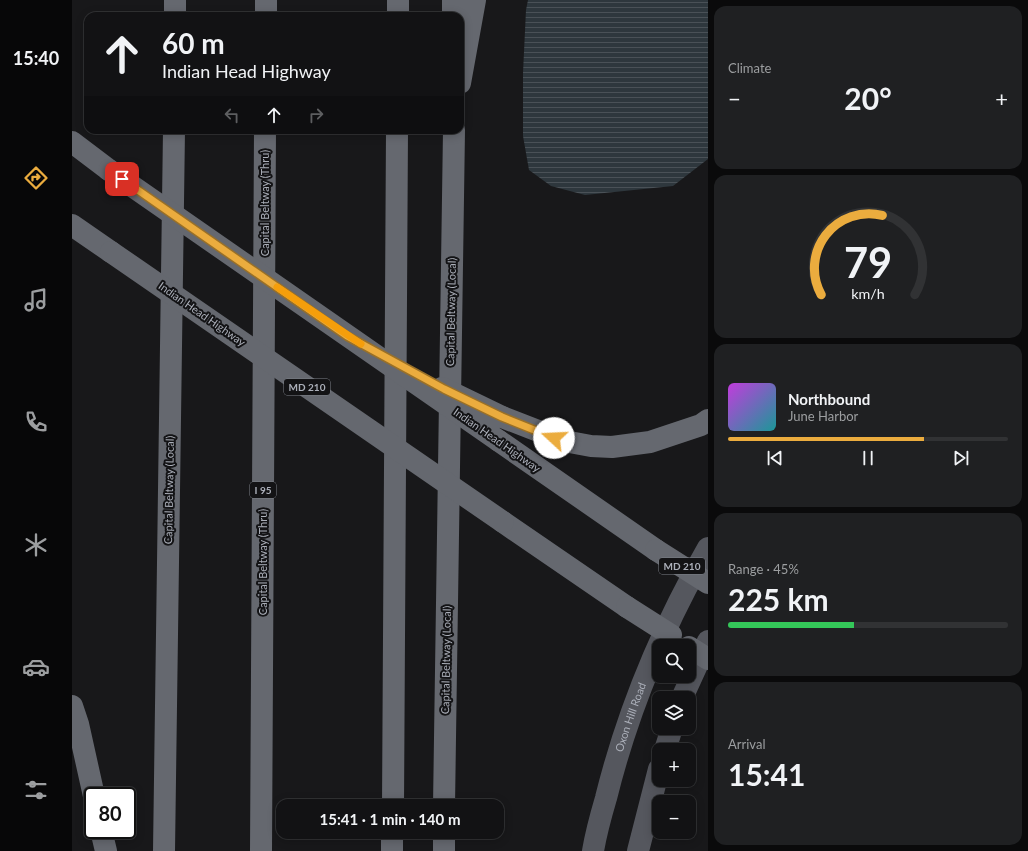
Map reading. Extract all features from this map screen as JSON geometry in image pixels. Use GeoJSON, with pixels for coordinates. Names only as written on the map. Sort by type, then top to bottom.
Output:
{"type":"FeatureCollection","features":[{"type":"Feature","properties":{"kind":"highway"},"geometry":{"type":"LineString","coordinates":[[175,12],[176,0]]}},
{"type":"Feature","properties":{"kind":"highway"},"geometry":{"type":"LineString","coordinates":[[266,0],[266,12]]}},
{"type":"Feature","properties":{"kind":"highway"},"geometry":{"type":"LineString","coordinates":[[398,0],[398,12]]}},
{"type":"Feature","properties":{"kind":"highway"},"geometry":{"type":"LineString","coordinates":[[453,0],[453,12]]}},
{"type":"Feature","properties":{"kind":"highway"},"geometry":{"type":"LineString","coordinates":[[464,61],[475,0]]}},
{"type":"Feature","properties":{"kind":"highway","name":"Capital Beltway (Local)"},"geometry":{"type":"LineString","coordinates":[[164,851],[174,134]]}},
{"type":"Feature","properties":{"kind":"highway","name":"Capital Beltway (Thru)"},"geometry":{"type":"LineString","coordinates":[[260,851],[265,134]]}},
{"type":"Feature","properties":{"kind":"highway"},"geometry":{"type":"LineString","coordinates":[[393,799],[397,134]]}},
{"type":"Feature","properties":{"kind":"highway","name":"Capital Beltway (Local)"},"geometry":{"type":"LineString","coordinates":[[444,799],[454,134]]}},
{"type":"Feature","properties":{"kind":"highway","name":"Indian Head Highway"},"geometry":{"type":"LineString","coordinates":[[72,142],[347,336],[656,550],[708,583]]}},
{"type":"Feature","properties":{"kind":"highway","name":"Indian Head Highway"},"geometry":{"type":"LineString","coordinates":[[72,225],[627,607],[677,639]]}},
{"type":"Feature","properties":{"kind":"highway"},"geometry":{"type":"LineString","coordinates":[[347,336],[444,389],[502,417],[564,441],[590,446],[612,447],[650,442],[701,425],[708,420]]}},
{"type":"Feature","properties":{"kind":"highway","name":"Indian Head Highway"},"geometry":{"type":"LineString","coordinates":[[696,651],[708,659]]}},
{"type":"Feature","properties":{"kind":"highway"},"geometry":{"type":"LineString","coordinates":[[72,706],[78,724],[92,787]]}},
{"type":"Feature","properties":{"kind":"highway"},"geometry":{"type":"LineString","coordinates":[[103,839],[106,851]]}},
{"type":"Feature","properties":{"kind":"highway"},"geometry":{"type":"LineString","coordinates":[[392,839],[392,851]]}},
{"type":"Feature","properties":{"kind":"highway"},"geometry":{"type":"LineString","coordinates":[[444,839],[444,851]]}},
{"type":"Feature","properties":{"kind":"main road","name":"Oxon Hill Road"},"geometry":{"type":"LineString","coordinates":[[593,851],[614,764],[635,700],[661,638],[708,548]]}},
{"type":"Feature","properties":{"kind":"main road"},"geometry":{"type":"LineString","coordinates":[[685,691],[708,641]]}},
{"type":"Feature","properties":{"kind":"main road"},"geometry":{"type":"LineString","coordinates":[[638,851],[654,787]]}},
{"type":"Feature","properties":{"kind":"shaded area"},"geometry":{"type":"Polygon","coordinates":[[[528,0],[708,0],[708,159],[673,186],[585,195],[551,186],[529,170],[523,136],[523,73],[526,10],[528,0]]]}},
{"type":"Feature","properties":{"kind":"slow traffic"},"geometry":{"type":"LineString","coordinates":[[277,287],[347,336],[361,344]]}},
{"type":"Feature","properties":{"kind":"route"},"geometry":{"type":"LineString","coordinates":[[122,179],[347,336],[444,389],[502,417],[554,438]]}}]}
